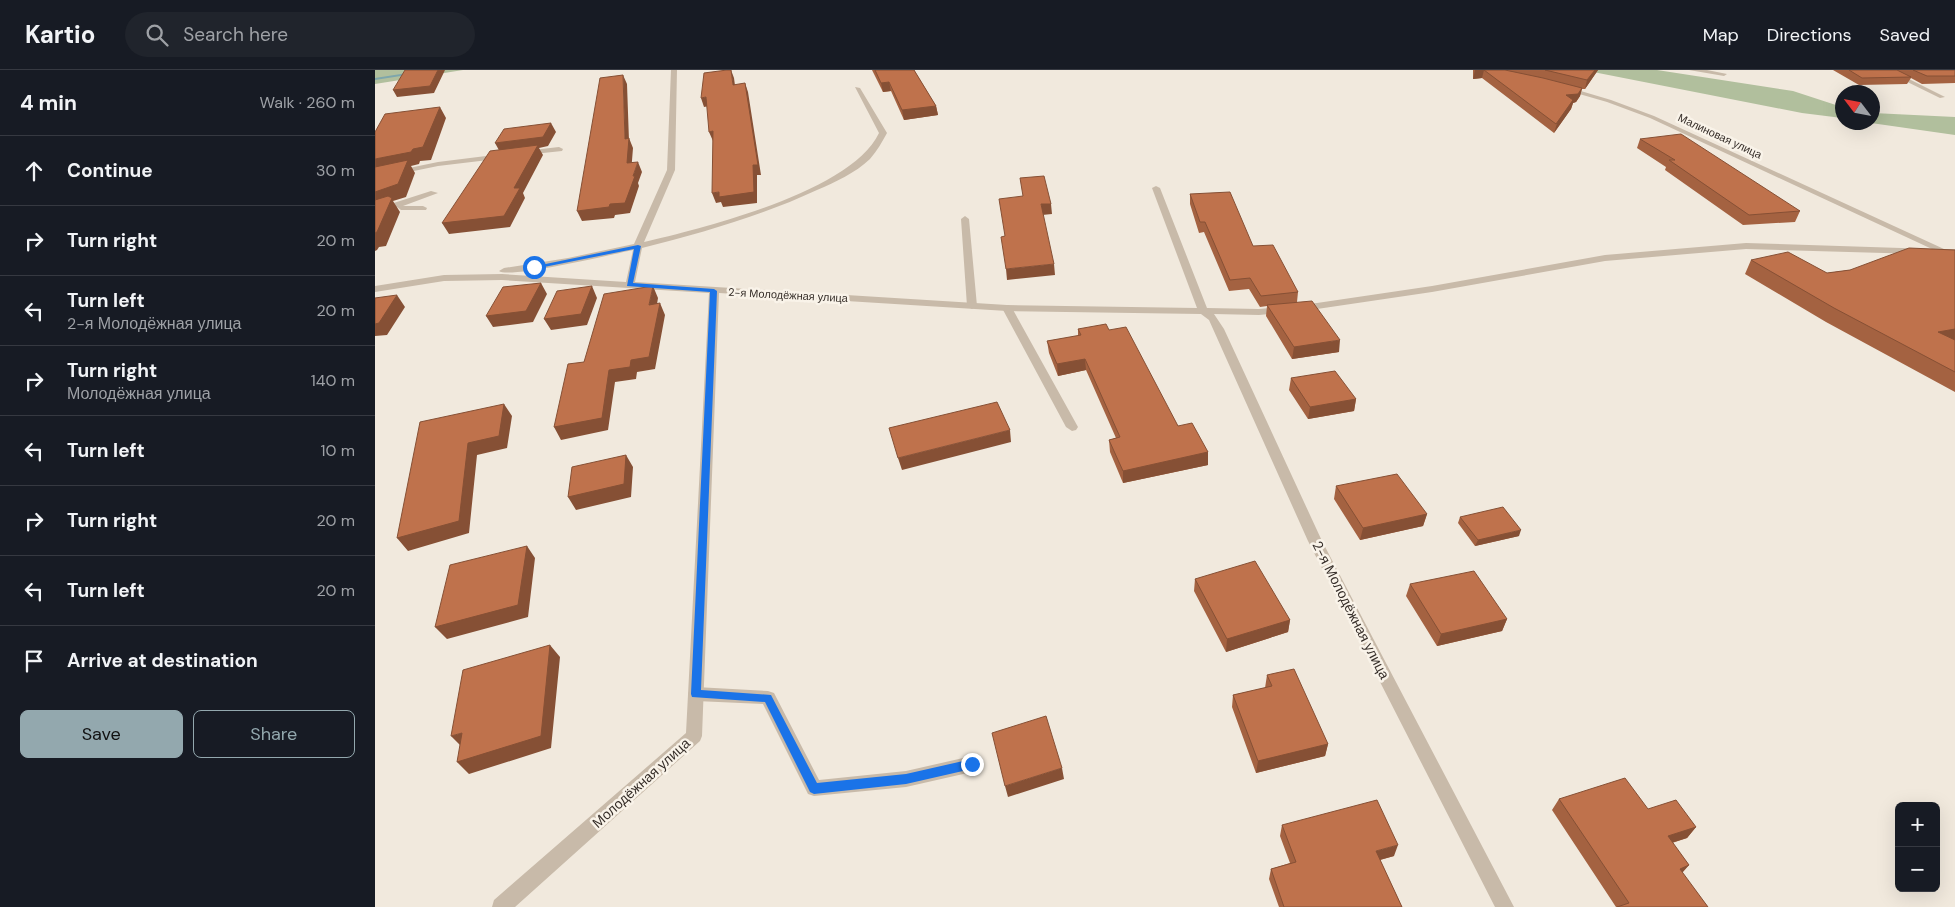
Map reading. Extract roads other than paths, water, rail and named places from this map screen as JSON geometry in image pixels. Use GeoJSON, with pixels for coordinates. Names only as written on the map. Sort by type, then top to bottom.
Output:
{"type":"FeatureCollection","features":[{"type":"Feature","properties":{"kind":"street"},"geometry":{"type":"LineString","coordinates":[[630,285],[638,246],[671,170],[674,70]]}},
{"type":"Feature","properties":{"kind":"street"},"geometry":{"type":"LineString","coordinates":[[1691,70],[1725,74]]}},
{"type":"Feature","properties":{"kind":"street"},"geometry":{"type":"LineString","coordinates":[[1886,70],[1942,97]]}},
{"type":"Feature","properties":{"kind":"street","name":"Малиновая улица"},"geometry":{"type":"LineString","coordinates":[[1559,86],[1653,117],[1950,252]]}},
{"type":"Feature","properties":{"kind":"street"},"geometry":{"type":"LineString","coordinates":[[444,278],[534,267],[638,246],[758,213],[796,198],[836,179],[866,158],[877,144],[883,133],[857,88]]}},
{"type":"Feature","properties":{"kind":"street"},"geometry":{"type":"LineString","coordinates":[[375,176],[438,164],[559,148]]}},
{"type":"Feature","properties":{"kind":"street","name":"2-я Молодёжная улица"},"geometry":{"type":"LineString","coordinates":[[1156,188],[1203,311],[1213,318],[1219,328],[1315,541],[1505,907]]}},
{"type":"Feature","properties":{"kind":"street"},"geometry":{"type":"LineString","coordinates":[[375,212],[434,193]]}},
{"type":"Feature","properties":{"kind":"street"},"geometry":{"type":"LineString","coordinates":[[375,212],[403,208],[423,208]]}},
{"type":"Feature","properties":{"kind":"street"},"geometry":{"type":"LineString","coordinates":[[965,219],[971,306]]}},
{"type":"Feature","properties":{"kind":"street"},"geometry":{"type":"LineString","coordinates":[[1203,311],[1259,312],[1317,306],[1432,289],[1605,258],[1737,246],[1950,252]]}},
{"type":"Feature","properties":{"kind":"street","name":"2-я Молодёжная улица"},"geometry":{"type":"LineString","coordinates":[[375,289],[444,278],[502,277],[1007,308],[1203,311]]}},
{"type":"Feature","properties":{"kind":"street","name":"Молодёжная улица"},"geometry":{"type":"LineString","coordinates":[[501,907],[694,736],[714,291]]}},
{"type":"Feature","properties":{"kind":"street"},"geometry":{"type":"LineString","coordinates":[[1007,308],[1073,427]]}},
{"type":"Feature","properties":{"kind":"street"},"geometry":{"type":"LineString","coordinates":[[696,694],[768,698],[814,788],[906,779],[972,764]]}},
{"type":"Feature","properties":{"kind":"waterway"},"geometry":{"type":"LineString","coordinates":[[375,79],[437,70]]}}]}
